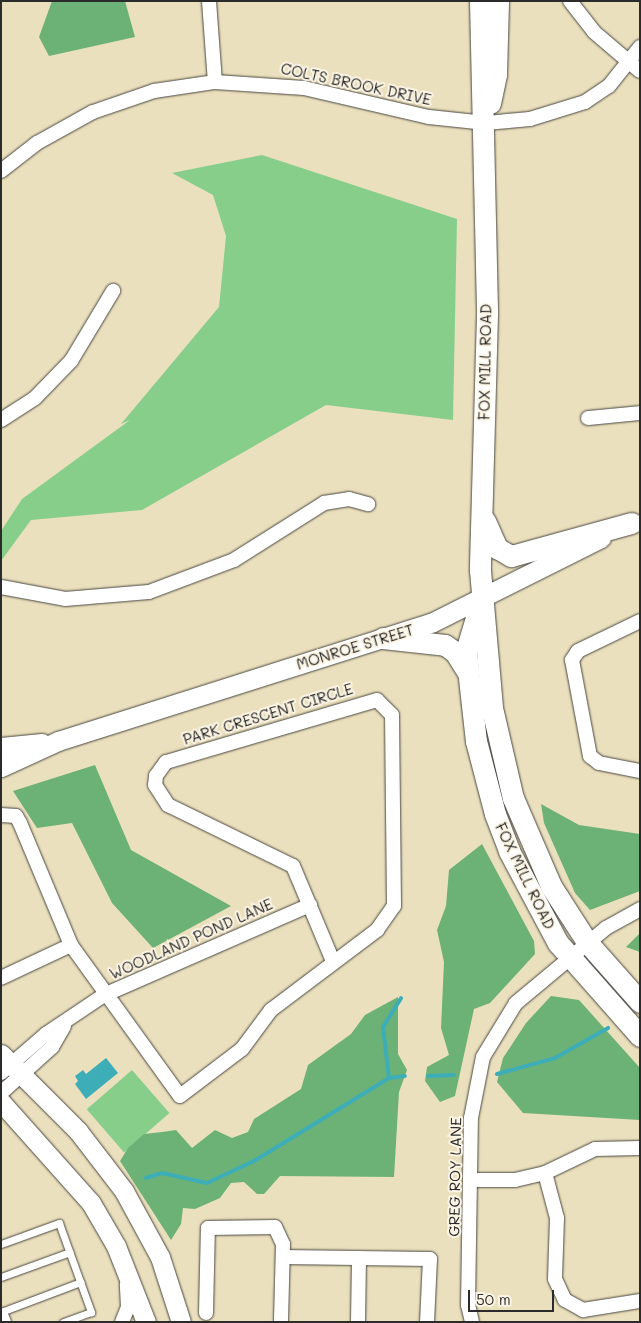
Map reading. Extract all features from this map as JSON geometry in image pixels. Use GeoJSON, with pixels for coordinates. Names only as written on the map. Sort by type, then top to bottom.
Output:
{"type":"FeatureCollection","features":[{"type":"Feature","properties":{"kind":"main road","name":"FOX MILL ROAD"},"geometry":{"type":"LineString","coordinates":[[480,1],[479,64],[486,123],[481,601],[492,708],[513,798],[577,949],[640,1002]]}},
{"type":"Feature","properties":{"kind":"main road","name":"FOX MILL ROAD"},"geometry":{"type":"LineString","coordinates":[[486,123],[496,74],[498,1]]}},
{"type":"Feature","properties":{"kind":"main road"},"geometry":{"type":"LineString","coordinates":[[482,510],[497,548],[511,556],[636,521]]}},
{"type":"Feature","properties":{"kind":"main road","name":"MONROE STREET"},"geometry":{"type":"LineString","coordinates":[[1,767],[58,741],[383,638],[481,601],[636,521]]}},
{"type":"Feature","properties":{"kind":"main road","name":"FOX MILL ROAD"},"geometry":{"type":"LineString","coordinates":[[481,601],[467,636],[468,674],[476,741],[495,814],[525,885],[577,949],[640,1036]]}},
{"type":"Feature","properties":{"kind":"main road"},"geometry":{"type":"LineString","coordinates":[[383,638],[445,645],[459,657],[468,674]]}},
{"type":"Feature","properties":{"kind":"main road","name":"MONROE STREET"},"geometry":{"type":"LineString","coordinates":[[1,747],[58,741]]}},
{"type":"Feature","properties":{"kind":"main road"},"geometry":{"type":"LineString","coordinates":[[9,1067],[78,1131],[124,1191],[160,1257],[182,1322]]}},
{"type":"Feature","properties":{"kind":"main road"},"geometry":{"type":"LineString","coordinates":[[1,1102],[81,1190],[124,1264],[146,1322]]}},
{"type":"Feature","properties":{"kind":"street"},"geometry":{"type":"LineString","coordinates":[[208,1],[215,82]]}},
{"type":"Feature","properties":{"kind":"street"},"geometry":{"type":"LineString","coordinates":[[570,1],[594,32],[634,67]]}},
{"type":"Feature","properties":{"kind":"street","name":"COLTS BROOK DRIVE"},"geometry":{"type":"LineString","coordinates":[[1,170],[37,143],[93,112],[154,91],[215,82],[304,88],[406,113],[486,123],[530,119],[572,108],[609,86],[634,67],[640,47]]}},
{"type":"Feature","properties":{"kind":"street"},"geometry":{"type":"LineString","coordinates":[[1,420],[35,398],[71,361],[113,291]]}},
{"type":"Feature","properties":{"kind":"street"},"geometry":{"type":"LineString","coordinates":[[588,418],[640,413]]}},
{"type":"Feature","properties":{"kind":"street"},"geometry":{"type":"LineString","coordinates":[[1,587],[65,600],[149,592],[226,564],[324,503],[349,499],[368,504]]}},
{"type":"Feature","properties":{"kind":"street"},"geometry":{"type":"LineString","coordinates":[[640,621],[578,651],[572,660],[590,756],[599,764],[640,771]]}},
{"type":"Feature","properties":{"kind":"street","name":"PARK CRESCENT CIRCLE"},"geometry":{"type":"LineString","coordinates":[[104,995],[180,1096],[242,1049],[271,1010],[384,923],[396,896],[392,715],[377,700],[166,762],[156,776],[155,785],[168,805],[293,866],[333,961]]}},
{"type":"Feature","properties":{"kind":"street"},"geometry":{"type":"LineString","coordinates":[[1,815],[16,816],[71,945],[104,995]]}},
{"type":"Feature","properties":{"kind":"street","name":"WOODLAND POND LANE"},"geometry":{"type":"LineString","coordinates":[[1,1093],[9,1067],[46,1034],[64,1026],[104,995],[310,905]]}},
{"type":"Feature","properties":{"kind":"street","name":"GREG ROY LANE"},"geometry":{"type":"LineString","coordinates":[[472,1322],[468,1305],[473,1180],[471,1118],[483,1057],[516,1003],[577,949],[640,909]]}},
{"type":"Feature","properties":{"kind":"street"},"geometry":{"type":"LineString","coordinates":[[1,978],[71,945]]}},
{"type":"Feature","properties":{"kind":"street"},"geometry":{"type":"LineString","coordinates":[[473,1180],[515,1180],[545,1173],[595,1149],[640,1148]]}},
{"type":"Feature","properties":{"kind":"street"},"geometry":{"type":"LineString","coordinates":[[545,1173],[557,1218],[554,1279],[565,1300],[583,1310],[640,1301]]}},
{"type":"Feature","properties":{"kind":"street"},"geometry":{"type":"LineString","coordinates":[[206,1313],[208,1228],[275,1226],[281,1233],[284,1257],[282,1322]]}},
{"type":"Feature","properties":{"kind":"street"},"geometry":{"type":"LineString","coordinates":[[284,1257],[430,1259],[427,1322]]}},
{"type":"Feature","properties":{"kind":"street"},"geometry":{"type":"LineString","coordinates":[[358,1322],[359,1258]]}},
{"type":"Feature","properties":{"kind":"street"},"geometry":{"type":"LineString","coordinates":[[122,1322],[129,1302],[124,1264]]}},
{"type":"Feature","properties":{"kind":"street"},"geometry":{"type":"LineString","coordinates":[[1,1313],[4,1322]]}},
{"type":"Feature","properties":{"kind":"lane"},"geometry":{"type":"LineString","coordinates":[[1,1244],[59,1223],[91,1312],[63,1322]]}},
{"type":"Feature","properties":{"kind":"lane"},"geometry":{"type":"LineString","coordinates":[[1,1277],[70,1252]]}},
{"type":"Feature","properties":{"kind":"lane"},"geometry":{"type":"LineString","coordinates":[[1,1313],[81,1282]]}},
{"type":"Feature","properties":{"kind":"green space"},"geometry":{"type":"Polygon","coordinates":[[[52,1],[125,1],[135,37],[49,56],[39,37],[52,1]]]}},
{"type":"Feature","properties":{"kind":"green space"},"geometry":{"type":"Polygon","coordinates":[[[262,155],[457,219],[453,420],[326,405],[142,510],[31,520],[1,561],[1,531],[22,499],[130,420],[121,424],[219,307],[226,236],[213,195],[172,173],[262,155]]]}},
{"type":"Feature","properties":{"kind":"green space"},"geometry":{"type":"Polygon","coordinates":[[[95,765],[131,850],[231,906],[153,948],[112,903],[72,823],[37,828],[13,791],[95,765]]]}},
{"type":"Feature","properties":{"kind":"green space"},"geometry":{"type":"Polygon","coordinates":[[[541,804],[579,825],[640,834],[640,891],[590,910],[575,893],[544,823],[541,804]]]}},
{"type":"Feature","properties":{"kind":"green space"},"geometry":{"type":"Polygon","coordinates":[[[482,844],[534,941],[535,954],[490,1003],[474,1009],[455,1096],[440,1102],[425,1081],[427,1067],[449,1055],[441,1028],[444,962],[437,930],[446,906],[449,870],[482,844]]]}},
{"type":"Feature","properties":{"kind":"green space"},"geometry":{"type":"Polygon","coordinates":[[[640,933],[640,952],[626,947],[640,933]]]}},
{"type":"Feature","properties":{"kind":"green space"},"geometry":{"type":"Polygon","coordinates":[[[551,996],[579,1000],[640,1068],[640,1120],[523,1113],[497,1082],[503,1058],[526,1023],[551,996]]]}},
{"type":"Feature","properties":{"kind":"green space"},"geometry":{"type":"Polygon","coordinates":[[[398,997],[398,1054],[407,1070],[399,1092],[394,1177],[280,1176],[264,1194],[257,1194],[244,1182],[231,1183],[220,1198],[195,1209],[183,1208],[181,1224],[171,1240],[120,1161],[128,1148],[144,1134],[176,1130],[192,1148],[215,1130],[232,1138],[248,1132],[254,1119],[301,1089],[308,1065],[351,1034],[365,1015],[398,997]]]}},
{"type":"Feature","properties":{"kind":"green space"},"geometry":{"type":"Polygon","coordinates":[[[132,1070],[169,1113],[124,1152],[87,1109],[132,1070]]]}},
{"type":"Feature","properties":{"kind":"water"},"geometry":{"type":"Polygon","coordinates":[[[106,1058],[118,1073],[86,1099],[75,1084],[78,1081],[75,1076],[83,1070],[86,1074],[106,1058]]]}},
{"type":"Feature","properties":{"kind":"waterway"},"geometry":{"type":"LineString","coordinates":[[146,1178],[162,1173],[207,1183],[254,1161],[389,1078],[383,1027],[401,998]]}},
{"type":"Feature","properties":{"kind":"waterway"},"geometry":{"type":"LineString","coordinates":[[497,1074],[555,1058],[608,1028]]}},
{"type":"Feature","properties":{"kind":"waterway"},"geometry":{"type":"LineString","coordinates":[[428,1076],[454,1075]]}},
{"type":"Feature","properties":{"kind":"waterway"},"geometry":{"type":"LineString","coordinates":[[389,1078],[405,1076]]}}]}
